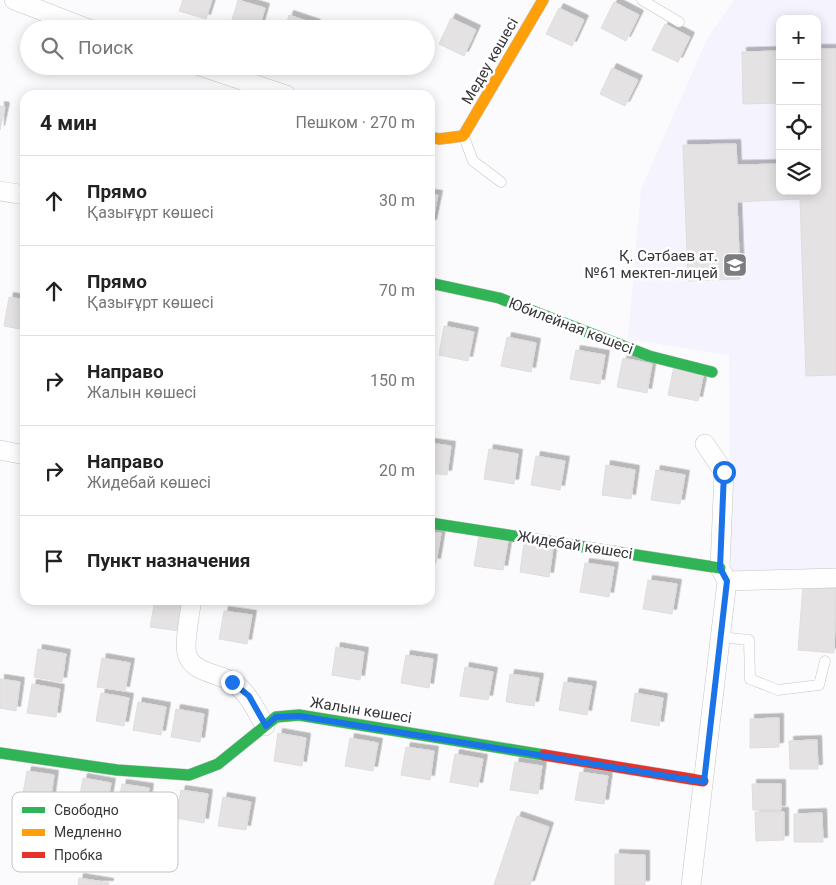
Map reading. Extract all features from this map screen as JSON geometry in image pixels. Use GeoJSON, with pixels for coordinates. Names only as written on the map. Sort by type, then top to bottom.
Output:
{"type":"FeatureCollection","features":[{"type":"Feature","properties":{"kind":"street"},"geometry":{"type":"LineString","coordinates":[[14,0],[66,20]]}},
{"type":"Feature","properties":{"kind":"street","name":"Медеу көшесі"},"geometry":{"type":"LineString","coordinates":[[463,136],[543,0]]}},
{"type":"Feature","properties":{"kind":"street"},"geometry":{"type":"LineString","coordinates":[[227,75],[271,90]]}},
{"type":"Feature","properties":{"kind":"street"},"geometry":{"type":"LineString","coordinates":[[435,138],[463,136]]}},
{"type":"Feature","properties":{"kind":"street"},"geometry":{"type":"LineString","coordinates":[[0,191],[20,194]]}},
{"type":"Feature","properties":{"kind":"street","name":"Юбилейная көшесі"},"geometry":{"type":"LineString","coordinates":[[435,284],[499,298],[648,356],[712,372]]}},
{"type":"Feature","properties":{"kind":"street"},"geometry":{"type":"LineString","coordinates":[[691,885],[720,637],[723,574],[724,472],[705,444]]}},
{"type":"Feature","properties":{"kind":"street"},"geometry":{"type":"LineString","coordinates":[[0,450],[20,453]]}},
{"type":"Feature","properties":{"kind":"street","name":"Жидебай көшесі"},"geometry":{"type":"LineString","coordinates":[[435,524],[723,574]]}},
{"type":"Feature","properties":{"kind":"street"},"geometry":{"type":"LineString","coordinates":[[723,574],[836,578]]}},
{"type":"Feature","properties":{"kind":"street"},"geometry":{"type":"LineString","coordinates":[[191,605],[186,642],[187,657],[199,668],[232,682],[249,696],[266,726]]}},
{"type":"Feature","properties":{"kind":"street","name":"Жалын көшесі"},"geometry":{"type":"LineString","coordinates":[[0,753],[117,770],[189,775],[218,764],[276,717],[299,716],[704,782]]}},
{"type":"Feature","properties":{"kind":"lane"},"geometry":{"type":"LineString","coordinates":[[642,0],[679,22]]}},
{"type":"Feature","properties":{"kind":"lane"},"geometry":{"type":"LineString","coordinates":[[463,136],[473,160],[501,182]]}},
{"type":"Feature","properties":{"kind":"lane"},"geometry":{"type":"LineString","coordinates":[[720,637],[749,640],[750,679],[778,690],[819,685],[824,661]]}},
{"type":"Feature","properties":{"kind":"shaded area","name":"Қ. Сәтбаев ат. №61 мектеп-лицей"},"geometry":{"type":"Polygon","coordinates":[[[734,0],[836,0],[836,568],[731,574],[729,355],[628,339],[641,189],[707,39],[734,0]]]}},
{"type":"Feature","properties":{"kind":"building"},"geometry":{"type":"Polygon","coordinates":[[[183,0],[212,0],[206,19],[179,11],[183,0]]]}},
{"type":"Feature","properties":{"kind":"building"},"geometry":{"type":"Polygon","coordinates":[[[238,0],[265,8],[262,20],[232,20],[238,0]]]}},
{"type":"Feature","properties":{"kind":"building"},"geometry":{"type":"Polygon","coordinates":[[[614,2],[639,15],[626,41],[601,28],[614,2]]]}},
{"type":"Feature","properties":{"kind":"building"},"geometry":{"type":"Polygon","coordinates":[[[559,8],[584,20],[572,46],[546,34],[559,8]]]}},
{"type":"Feature","properties":{"kind":"building"},"geometry":{"type":"Polygon","coordinates":[[[289,15],[304,20],[288,20],[289,15]]]}},
{"type":"Feature","properties":{"kind":"building"},"geometry":{"type":"Polygon","coordinates":[[[451,18],[476,30],[464,56],[439,44],[451,18]]]}},
{"type":"Feature","properties":{"kind":"building"},"geometry":{"type":"Polygon","coordinates":[[[665,24],[690,37],[678,62],[652,50],[665,24]]]}},
{"type":"Feature","properties":{"kind":"building"},"geometry":{"type":"Polygon","coordinates":[[[821,49],[836,49],[836,375],[806,376],[800,199],[737,202],[740,279],[688,281],[683,145],[736,144],[737,165],[776,164],[776,195],[821,195],[821,49]]]}},
{"type":"Feature","properties":{"kind":"building"},"geometry":{"type":"Polygon","coordinates":[[[776,51],[776,103],[743,104],[742,52],[776,51]]]}},
{"type":"Feature","properties":{"kind":"building"},"geometry":{"type":"Polygon","coordinates":[[[612,68],[638,80],[625,106],[600,94],[612,68]]]}},
{"type":"Feature","properties":{"kind":"building"},"geometry":{"type":"Polygon","coordinates":[[[0,106],[5,107],[0,130],[0,106]]]}},
{"type":"Feature","properties":{"kind":"building"},"geometry":{"type":"Polygon","coordinates":[[[435,195],[438,195],[435,210],[435,195]]]}},
{"type":"Feature","properties":{"kind":"building"},"geometry":{"type":"Polygon","coordinates":[[[9,297],[20,299],[20,329],[4,326],[9,297]]]}},
{"type":"Feature","properties":{"kind":"building"},"geometry":{"type":"Polygon","coordinates":[[[444,326],[474,332],[468,361],[439,355],[444,326]]]}},
{"type":"Feature","properties":{"kind":"building"},"geometry":{"type":"Polygon","coordinates":[[[507,337],[536,343],[531,372],[501,366],[507,337]]]}},
{"type":"Feature","properties":{"kind":"building"},"geometry":{"type":"Polygon","coordinates":[[[576,350],[605,355],[600,384],[570,379],[576,350]]]}},
{"type":"Feature","properties":{"kind":"building"},"geometry":{"type":"Polygon","coordinates":[[[623,358],[652,364],[647,393],[617,387],[623,358]]]}},
{"type":"Feature","properties":{"kind":"building"},"geometry":{"type":"Polygon","coordinates":[[[674,366],[704,372],[698,401],[668,395],[674,366]]]}},
{"type":"Feature","properties":{"kind":"building"},"geometry":{"type":"Polygon","coordinates":[[[435,444],[451,446],[447,475],[435,474],[435,444]]]}},
{"type":"Feature","properties":{"kind":"building"},"geometry":{"type":"Polygon","coordinates":[[[489,449],[518,454],[514,484],[484,479],[489,449]]]}},
{"type":"Feature","properties":{"kind":"building"},"geometry":{"type":"Polygon","coordinates":[[[536,456],[565,461],[560,490],[531,485],[536,456]]]}},
{"type":"Feature","properties":{"kind":"building"},"geometry":{"type":"Polygon","coordinates":[[[606,465],[635,470],[631,499],[602,495],[606,465]]]}},
{"type":"Feature","properties":{"kind":"building"},"geometry":{"type":"Polygon","coordinates":[[[656,470],[685,475],[680,504],[651,500],[656,470]]]}},
{"type":"Feature","properties":{"kind":"building"},"geometry":{"type":"Polygon","coordinates":[[[435,532],[441,533],[435,563],[435,532]]]}},
{"type":"Feature","properties":{"kind":"building"},"geometry":{"type":"Polygon","coordinates":[[[479,536],[508,541],[503,570],[474,566],[479,536]]]}},
{"type":"Feature","properties":{"kind":"building"},"geometry":{"type":"Polygon","coordinates":[[[524,543],[553,548],[549,577],[520,572],[524,543]]]}},
{"type":"Feature","properties":{"kind":"building"},"geometry":{"type":"Polygon","coordinates":[[[585,563],[614,567],[609,597],[580,592],[585,563]]]}},
{"type":"Feature","properties":{"kind":"building"},"geometry":{"type":"Polygon","coordinates":[[[648,580],[677,584],[672,614],[643,609],[648,580]]]}},
{"type":"Feature","properties":{"kind":"building"},"geometry":{"type":"Polygon","coordinates":[[[803,586],[836,589],[834,653],[798,650],[803,586]]]}},
{"type":"Feature","properties":{"kind":"building"},"geometry":{"type":"Polygon","coordinates":[[[154,605],[183,605],[179,631],[150,627],[154,605]]]}},
{"type":"Feature","properties":{"kind":"building"},"geometry":{"type":"Polygon","coordinates":[[[224,611],[252,615],[247,644],[219,639],[224,611]]]}},
{"type":"Feature","properties":{"kind":"building"},"geometry":{"type":"Polygon","coordinates":[[[336,647],[364,652],[360,680],[332,675],[336,647]]]}},
{"type":"Feature","properties":{"kind":"building"},"geometry":{"type":"Polygon","coordinates":[[[38,649],[66,654],[62,682],[34,677],[38,649]]]}},
{"type":"Feature","properties":{"kind":"building"},"geometry":{"type":"Polygon","coordinates":[[[406,655],[433,659],[429,688],[401,683],[406,655]]]}},
{"type":"Feature","properties":{"kind":"building"},"geometry":{"type":"Polygon","coordinates":[[[102,658],[130,663],[125,691],[97,687],[102,658]]]}},
{"type":"Feature","properties":{"kind":"building"},"geometry":{"type":"Polygon","coordinates":[[[465,667],[493,672],[488,700],[460,696],[465,667]]]}},
{"type":"Feature","properties":{"kind":"building"},"geometry":{"type":"Polygon","coordinates":[[[510,674],[539,678],[534,706],[506,702],[510,674]]]}},
{"type":"Feature","properties":{"kind":"building"},"geometry":{"type":"Polygon","coordinates":[[[0,679],[20,682],[16,711],[0,708],[0,679]]]}},
{"type":"Feature","properties":{"kind":"building"},"geometry":{"type":"Polygon","coordinates":[[[564,682],[592,686],[587,715],[559,710],[564,682]]]}},
{"type":"Feature","properties":{"kind":"building"},"geometry":{"type":"Polygon","coordinates":[[[32,684],[60,689],[56,717],[27,713],[32,684]]]}},
{"type":"Feature","properties":{"kind":"building"},"geometry":{"type":"Polygon","coordinates":[[[101,693],[129,698],[124,726],[96,721],[101,693]]]}},
{"type":"Feature","properties":{"kind":"building"},"geometry":{"type":"Polygon","coordinates":[[[635,693],[663,698],[659,726],[631,721],[635,693]]]}},
{"type":"Feature","properties":{"kind":"building"},"geometry":{"type":"Polygon","coordinates":[[[138,702],[166,707],[161,735],[133,730],[138,702]]]}},
{"type":"Feature","properties":{"kind":"building"},"geometry":{"type":"Polygon","coordinates":[[[176,709],[204,714],[200,742],[171,737],[176,709]]]}},
{"type":"Feature","properties":{"kind":"building"},"geometry":{"type":"Polygon","coordinates":[[[779,718],[779,747],[750,748],[750,719],[779,718]]]}},
{"type":"Feature","properties":{"kind":"building"},"geometry":{"type":"Polygon","coordinates":[[[278,733],[306,738],[302,766],[274,761],[278,733]]]}},
{"type":"Feature","properties":{"kind":"building"},"geometry":{"type":"Polygon","coordinates":[[[350,738],[378,743],[373,771],[345,766],[350,738]]]}},
{"type":"Feature","properties":{"kind":"building"},"geometry":{"type":"Polygon","coordinates":[[[817,740],[818,769],[790,769],[789,741],[817,740]]]}},
{"type":"Feature","properties":{"kind":"building"},"geometry":{"type":"Polygon","coordinates":[[[406,747],[434,751],[430,780],[401,775],[406,747]]]}},
{"type":"Feature","properties":{"kind":"building"},"geometry":{"type":"Polygon","coordinates":[[[455,754],[483,759],[478,787],[450,782],[455,754]]]}},
{"type":"Feature","properties":{"kind":"building"},"geometry":{"type":"Polygon","coordinates":[[[515,762],[542,766],[538,794],[510,790],[515,762]]]}},
{"type":"Feature","properties":{"kind":"building"},"geometry":{"type":"Polygon","coordinates":[[[27,771],[54,775],[52,792],[23,792],[27,771]]]}},
{"type":"Feature","properties":{"kind":"building"},"geometry":{"type":"Polygon","coordinates":[[[580,772],[608,776],[604,804],[575,800],[580,772]]]}},
{"type":"Feature","properties":{"kind":"building"},"geometry":{"type":"Polygon","coordinates":[[[83,778],[111,783],[109,792],[81,792],[83,778]]]}},
{"type":"Feature","properties":{"kind":"building"},"geometry":{"type":"Polygon","coordinates":[[[122,784],[149,788],[148,792],[121,792],[122,784]]]}},
{"type":"Feature","properties":{"kind":"building"},"geometry":{"type":"Polygon","coordinates":[[[752,784],[781,784],[781,810],[753,810],[752,784]]]}},
{"type":"Feature","properties":{"kind":"building"},"geometry":{"type":"Polygon","coordinates":[[[181,790],[208,794],[204,823],[178,818],[181,790]]]}},
{"type":"Feature","properties":{"kind":"building"},"geometry":{"type":"Polygon","coordinates":[[[223,797],[251,802],[246,830],[218,826],[223,797]]]}},
{"type":"Feature","properties":{"kind":"building"},"geometry":{"type":"Polygon","coordinates":[[[755,812],[784,812],[784,840],[756,841],[755,812]]]}},
{"type":"Feature","properties":{"kind":"building"},"geometry":{"type":"Polygon","coordinates":[[[822,813],[823,842],[794,842],[794,814],[822,813]]]}},
{"type":"Feature","properties":{"kind":"building"},"geometry":{"type":"Polygon","coordinates":[[[517,816],[549,827],[530,885],[494,885],[517,816]]]}},
{"type":"Feature","properties":{"kind":"building"},"geometry":{"type":"Polygon","coordinates":[[[615,854],[645,855],[645,885],[615,885],[615,854]]]}},
{"type":"Feature","properties":{"kind":"building"},"geometry":{"type":"Polygon","coordinates":[[[79,878],[109,883],[109,885],[78,885],[79,878]]]}},
{"type":"Feature","properties":{"kind":"traffic: fast"},"geometry":{"type":"LineString","coordinates":[[435,284],[499,298],[649,356],[712,372]]}},
{"type":"Feature","properties":{"kind":"traffic: fast"},"geometry":{"type":"LineString","coordinates":[[435,524],[720,568]]}},
{"type":"Feature","properties":{"kind":"traffic: fast"},"geometry":{"type":"LineString","coordinates":[[0,753],[117,770],[189,775],[218,764],[276,717],[299,715],[544,755]]}},
{"type":"Feature","properties":{"kind":"traffic: slow"},"geometry":{"type":"LineString","coordinates":[[435,138],[463,136],[543,0]]}},
{"type":"Feature","properties":{"kind":"traffic: jam"},"geometry":{"type":"LineString","coordinates":[[544,755],[703,781]]}},
{"type":"Feature","properties":{"kind":"place","name":"Қ. Сәтбаев ат. №61 мектеп-лицей"},"geometry":{"type":"Point","coordinates":[735,265]}},
{"type":"Feature","properties":{"kind":"route"},"geometry":{"type":"LineString","coordinates":[[232,682],[249,696],[266,726],[276,717],[299,716],[704,782],[727,581],[720,568],[724,472]]}}]}
